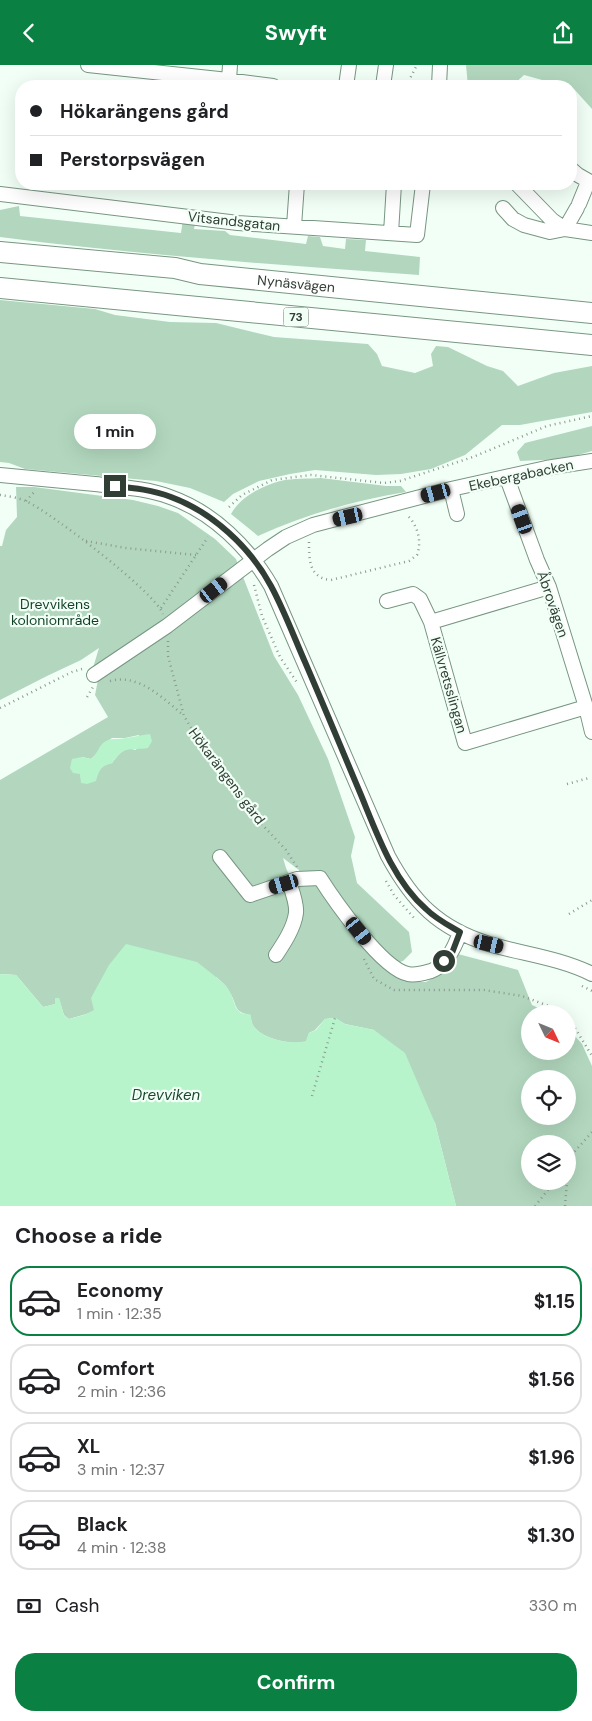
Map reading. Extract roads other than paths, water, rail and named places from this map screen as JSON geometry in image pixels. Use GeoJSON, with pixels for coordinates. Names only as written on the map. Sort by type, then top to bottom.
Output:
{"type":"FeatureCollection","features":[{"type":"Feature","properties":{"kind":"highway"},"geometry":{"type":"LineString","coordinates":[[0,246],[65,257]]}},
{"type":"Feature","properties":{"kind":"highway","name":"Nynäsvägen"},"geometry":{"type":"LineString","coordinates":[[0,252],[175,268],[200,274],[592,313]]}},
{"type":"Feature","properties":{"kind":"highway","name":"73"},"geometry":{"type":"LineString","coordinates":[[0,288],[592,345]]}},
{"type":"Feature","properties":{"kind":"street"},"geometry":{"type":"LineString","coordinates":[[88,65],[192,70],[229,80],[230,65]]}},
{"type":"Feature","properties":{"kind":"street"},"geometry":{"type":"LineString","coordinates":[[347,80],[349,65]]}},
{"type":"Feature","properties":{"kind":"street"},"geometry":{"type":"LineString","coordinates":[[384,80],[386,65]]}},
{"type":"Feature","properties":{"kind":"street"},"geometry":{"type":"LineString","coordinates":[[439,80],[440,65]]}},
{"type":"Feature","properties":{"kind":"street"},"geometry":{"type":"LineString","coordinates":[[565,229],[590,182],[577,173]]}},
{"type":"Feature","properties":{"kind":"street"},"geometry":{"type":"LineString","coordinates":[[294,226],[297,190]]}},
{"type":"Feature","properties":{"kind":"street"},"geometry":{"type":"LineString","coordinates":[[391,233],[394,190]]}},
{"type":"Feature","properties":{"kind":"street","name":"Vitsandsgatan"},"geometry":{"type":"LineString","coordinates":[[0,194],[238,223],[417,235],[422,190]]}},
{"type":"Feature","properties":{"kind":"street"},"geometry":{"type":"LineString","coordinates":[[523,190],[552,221],[565,229]]}},
{"type":"Feature","properties":{"kind":"street"},"geometry":{"type":"LineString","coordinates":[[503,208],[513,219],[524,225],[550,232],[565,229],[592,233]]}},
{"type":"Feature","properties":{"kind":"street","name":"Ekebergabacken"},"geometry":{"type":"LineString","coordinates":[[97,681],[249,562],[286,537],[313,525],[451,489],[546,468],[592,461]]}},
{"type":"Feature","properties":{"kind":"street"},"geometry":{"type":"LineString","coordinates":[[0,475],[132,488],[171,497],[192,507],[212,520],[238,541],[249,562],[271,586],[282,607],[388,857],[401,880],[415,899],[440,920],[460,932],[489,944],[563,963],[592,974]]}},
{"type":"Feature","properties":{"kind":"street","name":"Åbrovägen"},"geometry":{"type":"LineString","coordinates":[[506,478],[549,587],[592,732]]}},
{"type":"Feature","properties":{"kind":"street"},"geometry":{"type":"LineString","coordinates":[[451,489],[457,514]]}},
{"type":"Feature","properties":{"kind":"street","name":"Källvretsslingan"},"geometry":{"type":"LineString","coordinates":[[431,622],[549,587]]}},
{"type":"Feature","properties":{"kind":"street","name":"Källvretsslingan"},"geometry":{"type":"LineString","coordinates":[[387,601],[413,594],[420,599],[431,622],[466,743],[586,707]]}},
{"type":"Feature","properties":{"kind":"street"},"geometry":{"type":"LineString","coordinates":[[220,857],[250,895],[297,879],[320,878],[335,902],[370,945],[390,964],[407,974],[422,974],[434,970],[452,953],[460,932]]}},
{"type":"Feature","properties":{"kind":"street"},"geometry":{"type":"LineString","coordinates":[[276,955],[285,942],[296,912],[295,901],[289,882]]}},
{"type":"Feature","properties":{"kind":"water"},"geometry":{"type":"Polygon","coordinates":[[[150,734],[152,741],[148,748],[124,751],[112,763],[101,769],[96,781],[87,784],[81,783],[80,774],[73,773],[70,768],[72,759],[82,757],[91,759],[103,743],[108,740],[150,734]]]}},
{"type":"Feature","properties":{"kind":"water","name":"Drevviken"},"geometry":{"type":"Polygon","coordinates":[[[126,944],[197,962],[226,986],[236,1008],[241,1013],[251,1015],[255,1029],[268,1037],[292,1042],[306,1041],[309,1033],[316,1030],[325,1019],[336,1018],[345,1024],[374,1030],[405,1053],[435,1123],[456,1206],[0,1206],[0,974],[16,975],[43,1007],[55,1004],[55,998],[59,998],[64,1015],[69,1019],[94,1010],[91,998],[109,965],[126,944]]]}},
{"type":"Feature","properties":{"kind":"park label","name":"Drevvikens koloniområde"},"geometry":{"type":"Point","coordinates":[55,612]}}]}
